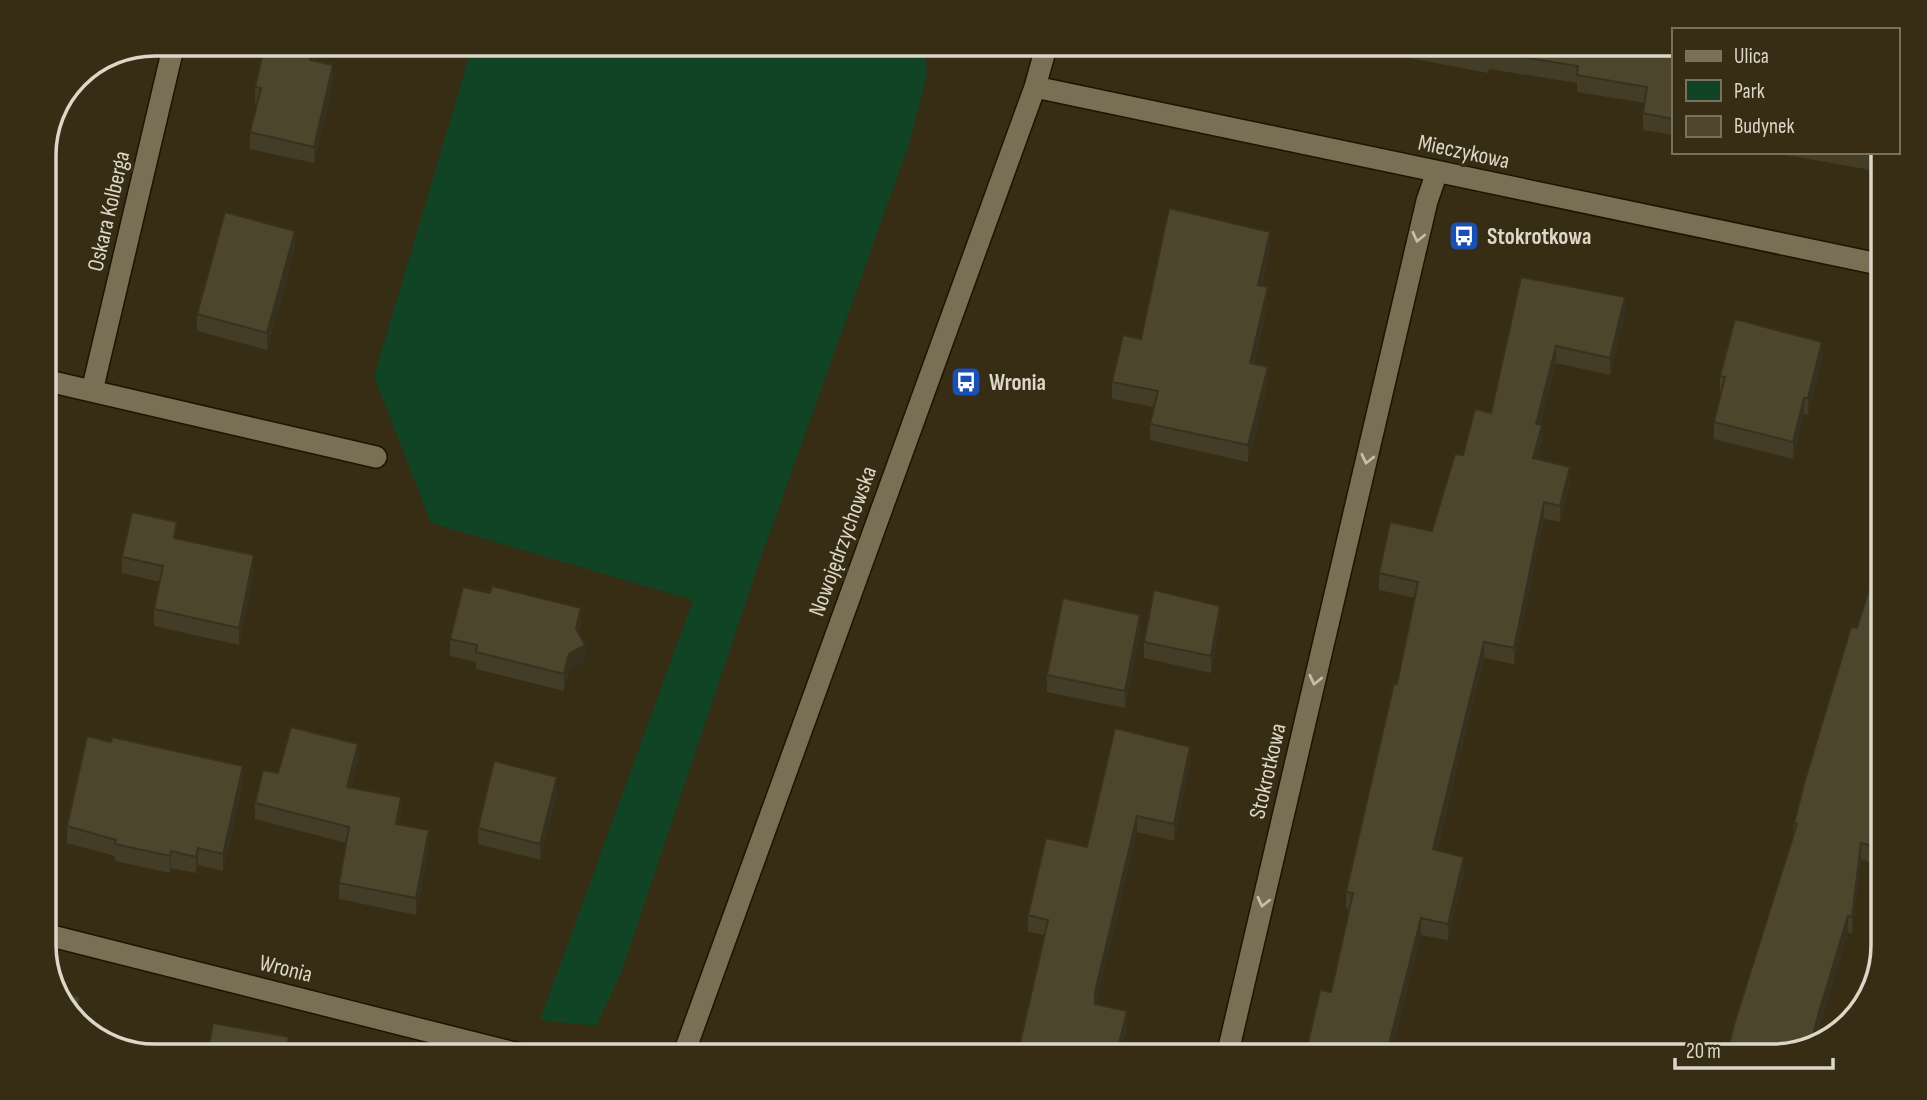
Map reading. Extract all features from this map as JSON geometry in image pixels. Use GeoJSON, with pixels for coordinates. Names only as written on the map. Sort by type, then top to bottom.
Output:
{"type":"FeatureCollection","features":[{"type":"Feature","properties":{"kind":"street","name":"Oskara Kolberga"},"geometry":{"type":"LineString","coordinates":[[92,391],[171,56]]}},
{"type":"Feature","properties":{"kind":"street","name":"Nowojędrzychowska"},"geometry":{"type":"LineString","coordinates":[[686,1044],[1035,87],[1044,56]]}},
{"type":"Feature","properties":{"kind":"street","name":"Mieczykowa"},"geometry":{"type":"LineString","coordinates":[[1035,87],[1871,262]]}},
{"type":"Feature","properties":{"kind":"street","name":"Stokrotkowa"},"geometry":{"type":"LineString","coordinates":[[1230,1044],[1424,214],[1437,172]]}},
{"type":"Feature","properties":{"kind":"street"},"geometry":{"type":"LineString","coordinates":[[56,383],[376,457]]}},
{"type":"Feature","properties":{"kind":"street","name":"Wronia"},"geometry":{"type":"LineString","coordinates":[[56,937],[476,1044]]}},
{"type":"Feature","properties":{"kind":"green space"},"geometry":{"type":"Polygon","coordinates":[[[469,56],[925,56],[927,75],[909,144],[760,560],[621,973],[596,1026],[540,1020],[693,600],[431,523],[374,376],[469,56]]]}},
{"type":"Feature","properties":{"kind":"building"},"geometry":{"type":"Polygon","coordinates":[[[262,56],[311,56],[310,60],[333,65],[314,147],[250,132],[261,88],[255,87],[262,56]]]}},
{"type":"Feature","properties":{"kind":"building"},"geometry":{"type":"Polygon","coordinates":[[[1514,56],[1672,56],[1672,119],[1643,113],[1647,87],[1577,75],[1578,66],[1514,56]]]}},
{"type":"Feature","properties":{"kind":"building"},"geometry":{"type":"Polygon","coordinates":[[[1169,208],[1270,232],[1258,285],[1268,287],[1250,363],[1268,367],[1248,445],[1150,424],[1158,391],[1112,382],[1123,335],[1141,339],[1169,208]]]}},
{"type":"Feature","properties":{"kind":"building"},"geometry":{"type":"Polygon","coordinates":[[[225,212],[295,231],[267,333],[197,314],[225,212]]]}},
{"type":"Feature","properties":{"kind":"building"},"geometry":{"type":"Polygon","coordinates":[[[1521,277],[1625,297],[1610,358],[1556,346],[1536,424],[1542,425],[1533,458],[1570,467],[1560,506],[1544,502],[1514,648],[1484,642],[1433,849],[1464,857],[1448,924],[1421,918],[1389,1044],[1308,1044],[1320,990],[1331,992],[1353,893],[1346,892],[1394,683],[1397,684],[1418,582],[1379,573],[1390,522],[1432,531],[1455,454],[1463,455],[1475,409],[1491,413],[1521,277]]]}},
{"type":"Feature","properties":{"kind":"building"},"geometry":{"type":"Polygon","coordinates":[[[1735,319],[1822,342],[1808,398],[1804,398],[1793,442],[1714,422],[1725,377],[1720,376],[1735,319]]]}},
{"type":"Feature","properties":{"kind":"building"},"geometry":{"type":"Polygon","coordinates":[[[132,512],[177,522],[174,538],[254,555],[239,628],[154,609],[163,566],[122,557],[132,512]]]}},
{"type":"Feature","properties":{"kind":"building"},"geometry":{"type":"Polygon","coordinates":[[[1871,583],[1871,846],[1861,843],[1852,917],[1848,916],[1813,1035],[1785,1043],[1729,1044],[1797,824],[1794,823],[1805,780],[1851,627],[1857,628],[1871,583]]]}},
{"type":"Feature","properties":{"kind":"building"},"geometry":{"type":"Polygon","coordinates":[[[492,586],[581,608],[576,628],[585,645],[569,654],[564,674],[476,652],[477,645],[450,639],[463,587],[490,593],[492,586]]]}},
{"type":"Feature","properties":{"kind":"building"},"geometry":{"type":"Polygon","coordinates":[[[1154,590],[1220,606],[1211,656],[1144,642],[1154,590]]]}},
{"type":"Feature","properties":{"kind":"building"},"geometry":{"type":"Polygon","coordinates":[[[1063,598],[1140,615],[1125,691],[1047,675],[1063,598]]]}},
{"type":"Feature","properties":{"kind":"building"},"geometry":{"type":"Polygon","coordinates":[[[291,727],[358,744],[347,787],[401,797],[396,824],[429,830],[416,898],[339,883],[349,827],[255,803],[263,770],[278,773],[291,727]]]}},
{"type":"Feature","properties":{"kind":"building"},"geometry":{"type":"Polygon","coordinates":[[[1115,728],[1190,747],[1174,824],[1137,816],[1095,992],[1095,1004],[1127,1011],[1119,1044],[1020,1044],[1048,920],[1028,915],[1046,838],[1087,847],[1115,728]]]}},
{"type":"Feature","properties":{"kind":"building"},"geometry":{"type":"Polygon","coordinates":[[[87,736],[111,742],[112,737],[243,766],[223,854],[198,848],[196,857],[171,851],[170,856],[115,844],[116,840],[67,826],[87,736]]]}},
{"type":"Feature","properties":{"kind":"building"},"geometry":{"type":"Polygon","coordinates":[[[494,761],[557,777],[540,844],[478,828],[494,761]]]}},
{"type":"Feature","properties":{"kind":"building"},"geometry":{"type":"Polygon","coordinates":[[[70,995],[80,997],[78,1007],[70,995]]]}},
{"type":"Feature","properties":{"kind":"building"},"geometry":{"type":"Polygon","coordinates":[[[213,1023],[289,1037],[288,1044],[209,1044],[213,1023]]]}},
{"type":"Feature","properties":{"kind":"place","name":"Stokrotkowa"},"geometry":{"type":"Point","coordinates":[1464,236]}},
{"type":"Feature","properties":{"kind":"place","name":"Wronia"},"geometry":{"type":"Point","coordinates":[966,382]}}]}
